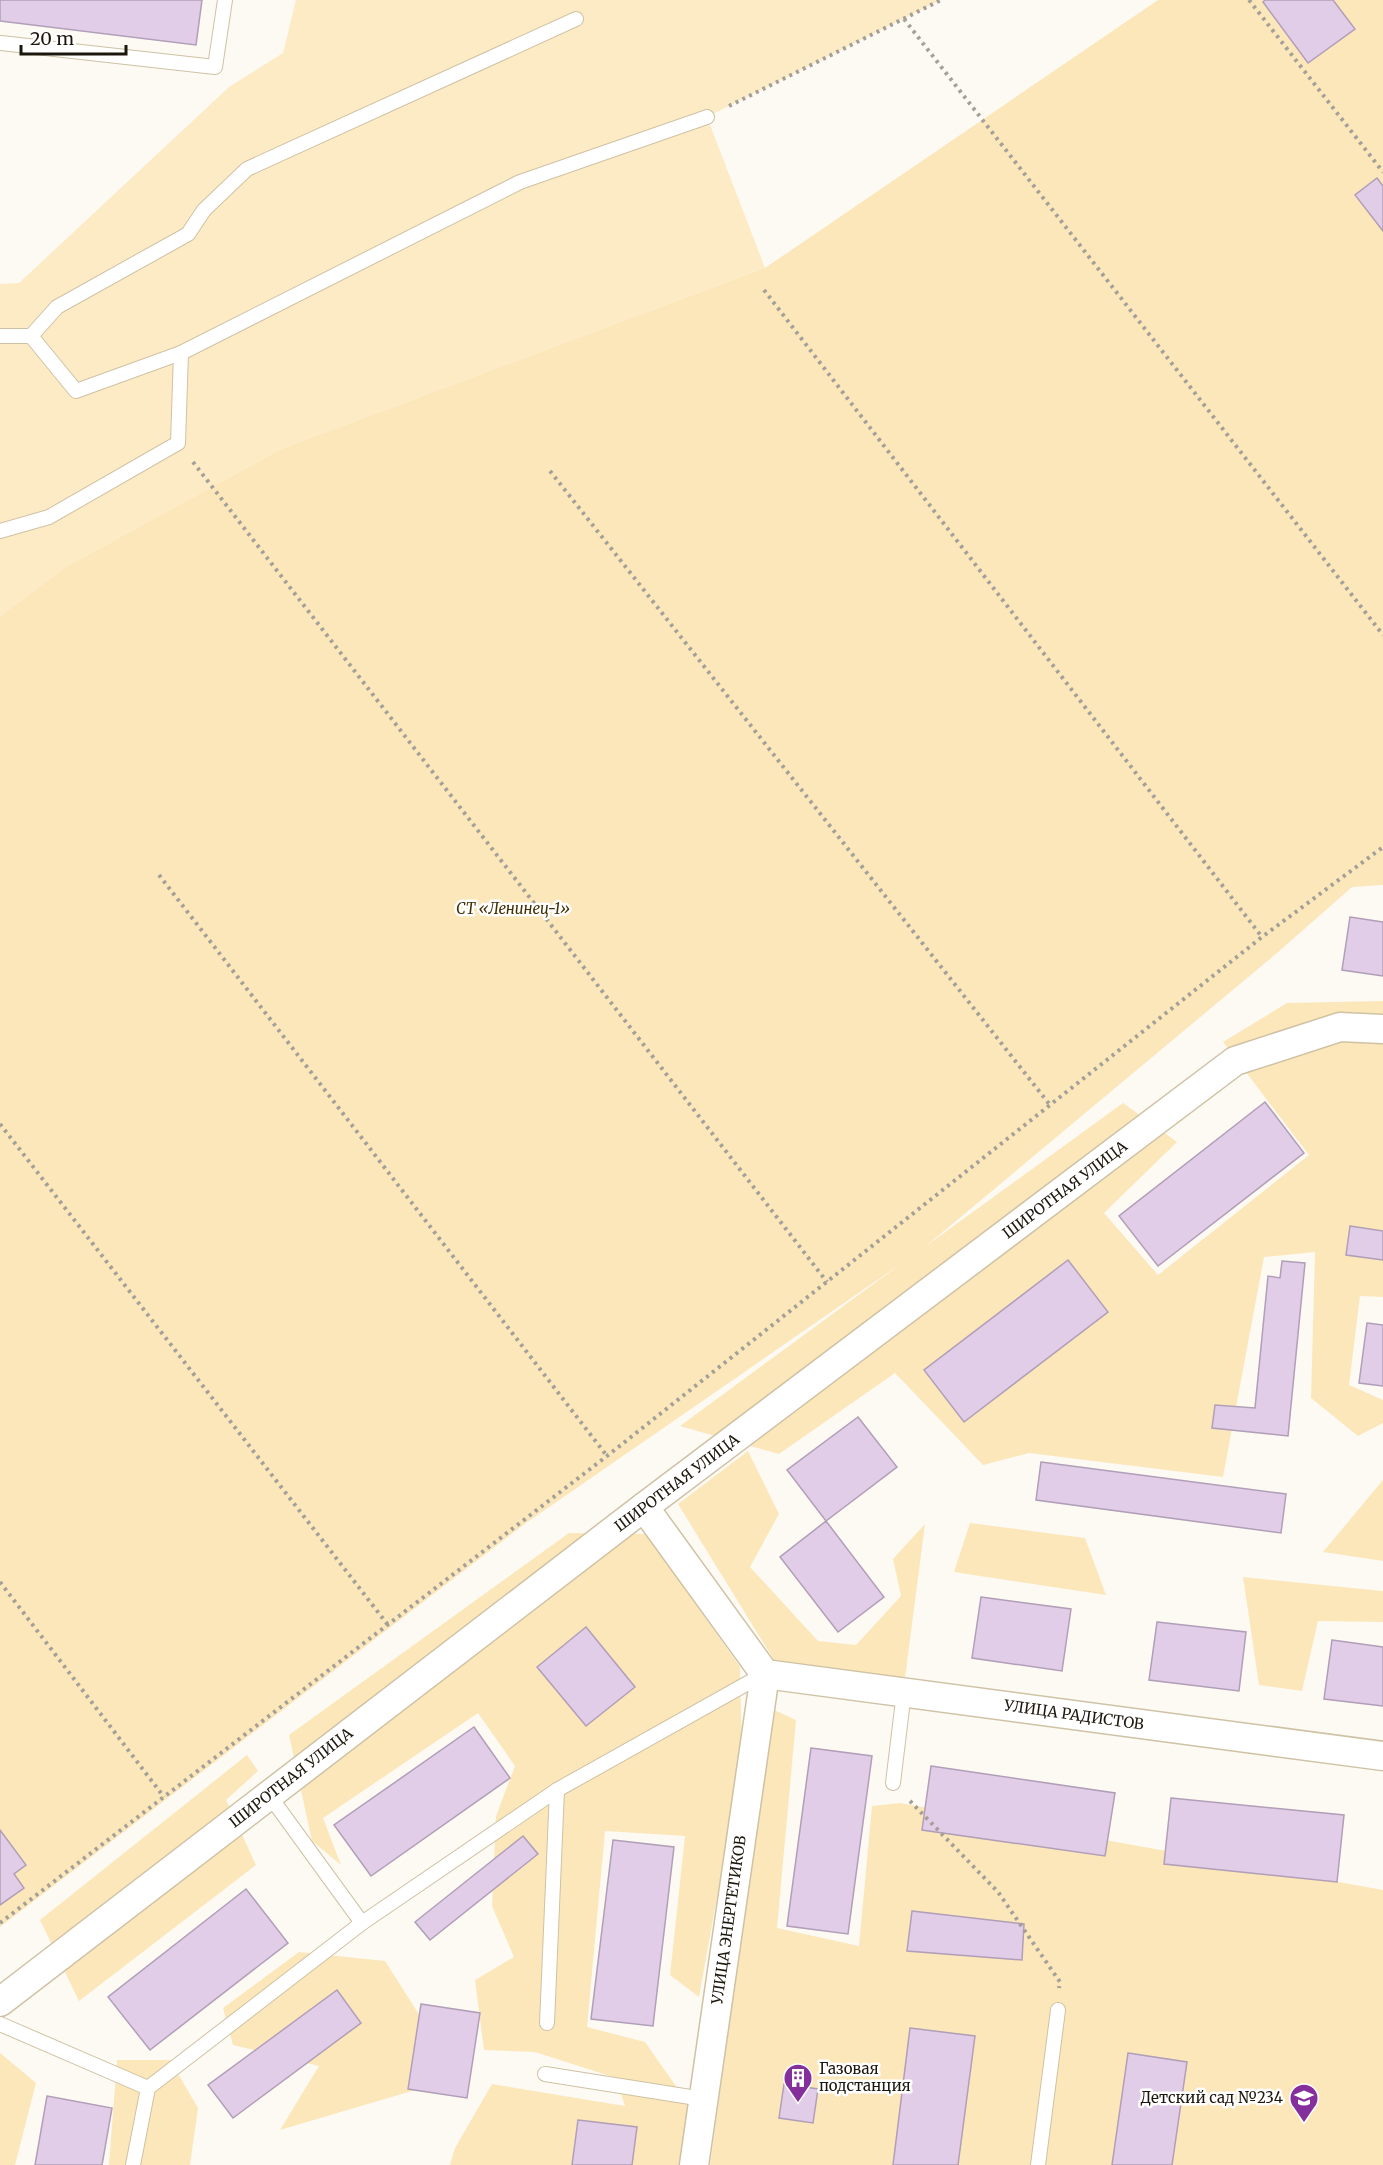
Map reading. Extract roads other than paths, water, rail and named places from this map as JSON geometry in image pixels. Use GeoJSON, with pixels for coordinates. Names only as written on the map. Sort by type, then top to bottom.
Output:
{"type":"FeatureCollection","features":[{"type":"Feature","properties":{"kind":"street","name":"ШИРОТНАЯ УЛИЦА"},"geometry":{"type":"LineString","coordinates":[[0,2002],[644,1507],[1235,1061],[1340,1028],[1383,1029]]}},
{"type":"Feature","properties":{"kind":"street"},"geometry":{"type":"LineString","coordinates":[[644,1507],[765,1674]]}},
{"type":"Feature","properties":{"kind":"street","name":"УЛИЦА РАДИСТОВ"},"geometry":{"type":"LineString","coordinates":[[765,1674],[1383,1756]]}},
{"type":"Feature","properties":{"kind":"street","name":"УЛИЦА ЭНЕРГЕТИКОВ"},"geometry":{"type":"LineString","coordinates":[[694,2165],[765,1674]]}},
{"type":"Feature","properties":{"kind":"lane"},"geometry":{"type":"LineString","coordinates":[[1,43],[215,67],[225,0]]}},
{"type":"Feature","properties":{"kind":"lane"},"geometry":{"type":"LineString","coordinates":[[0,336],[31,336],[57,308],[188,234],[204,210],[247,169],[576,19]]}},
{"type":"Feature","properties":{"kind":"lane"},"geometry":{"type":"LineString","coordinates":[[31,336],[76,391],[181,352],[519,182],[707,117]]}},
{"type":"Feature","properties":{"kind":"lane"},"geometry":{"type":"LineString","coordinates":[[0,531],[49,517],[178,443],[181,352]]}},
{"type":"Feature","properties":{"kind":"lane"},"geometry":{"type":"LineString","coordinates":[[133,2165],[148,2088],[362,1923],[557,1790],[765,1674]]}},
{"type":"Feature","properties":{"kind":"lane"},"geometry":{"type":"LineString","coordinates":[[893,1783],[904,1692]]}},
{"type":"Feature","properties":{"kind":"lane"},"geometry":{"type":"LineString","coordinates":[[547,2023],[557,1790]]}},
{"type":"Feature","properties":{"kind":"lane"},"geometry":{"type":"LineString","coordinates":[[269,1795],[362,1923]]}},
{"type":"Feature","properties":{"kind":"lane"},"geometry":{"type":"LineString","coordinates":[[1038,2165],[1058,2010]]}},
{"type":"Feature","properties":{"kind":"lane"},"geometry":{"type":"LineString","coordinates":[[0,2024],[148,2088]]}},
{"type":"Feature","properties":{"kind":"lane"},"geometry":{"type":"LineString","coordinates":[[545,2074],[703,2099]]}},
{"type":"Feature","properties":{"kind":"place","name":"Газовая подстанция"},"geometry":{"type":"Point","coordinates":[798,2104]}},
{"type":"Feature","properties":{"kind":"place","name":"Детский сад №234"},"geometry":{"type":"Point","coordinates":[1304,2124]}},
{"type":"Feature","properties":{"kind":"park label","name":"СТ «Ленинец-1»"},"geometry":{"type":"Point","coordinates":[513,909]}}]}
